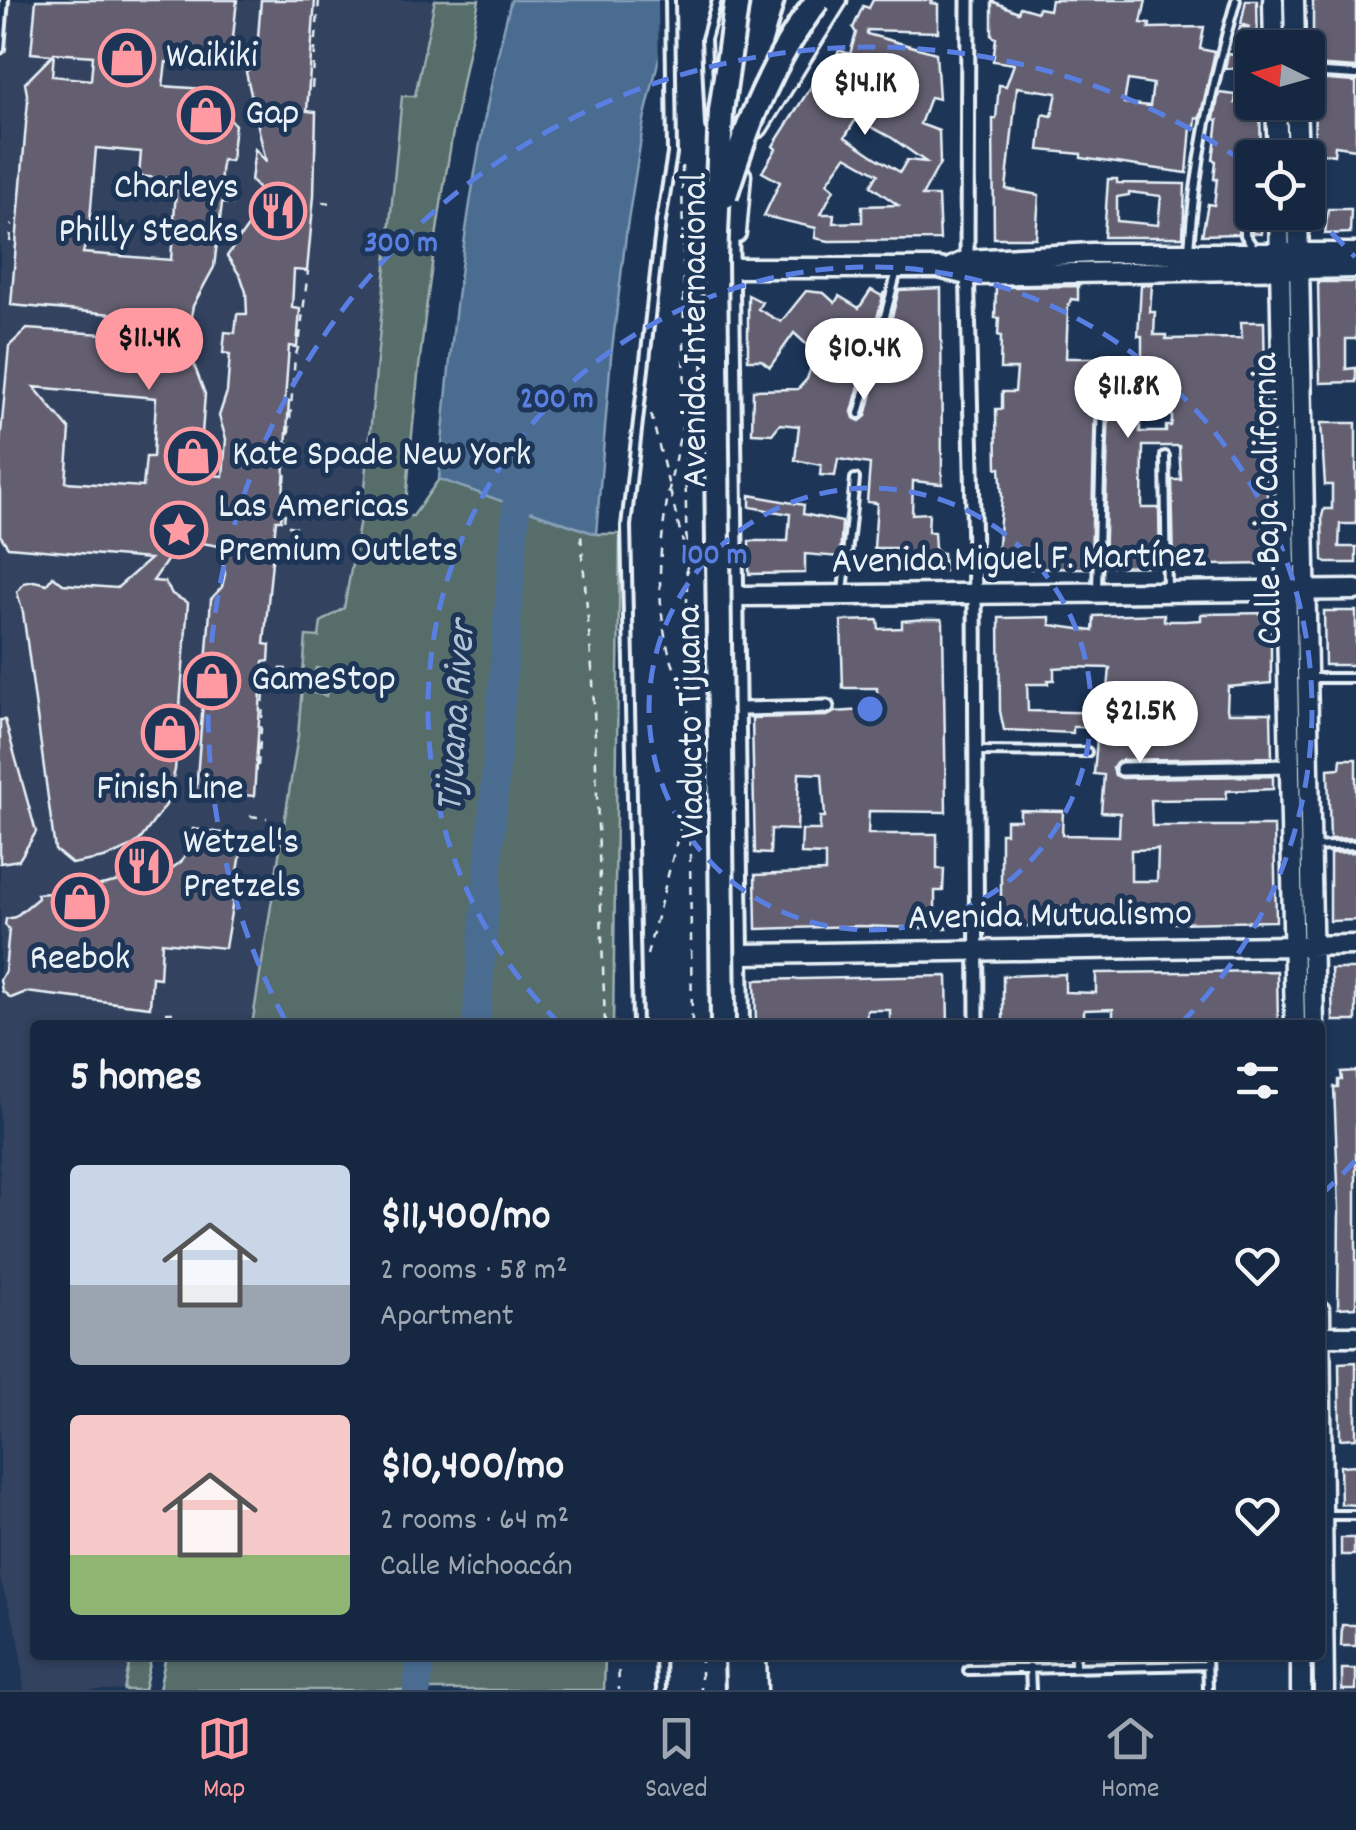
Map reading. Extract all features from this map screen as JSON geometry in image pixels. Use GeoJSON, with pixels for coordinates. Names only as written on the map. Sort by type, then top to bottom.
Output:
{"type":"FeatureCollection","features":[{"type":"Feature","properties":{"kind":"highway","name":"Viaducto Tijuana"},"geometry":{"type":"LineString","coordinates":[[720,1020],[715,240],[721,111],[737,0]]}},
{"type":"Feature","properties":{"kind":"highway","name":"Avenida Internacional"},"geometry":{"type":"LineString","coordinates":[[720,1020],[708,268],[717,156],[750,0]]}},
{"type":"Feature","properties":{"kind":"highway","name":"Viaducto Tijuana"},"geometry":{"type":"LineString","coordinates":[[734,1020],[723,359],[725,196],[734,86],[750,0]]}},
{"type":"Feature","properties":{"kind":"highway","name":"Avenida Internacional"},"geometry":{"type":"LineString","coordinates":[[734,1020],[726,212],[740,114],[772,0]]}},
{"type":"Feature","properties":{"kind":"highway"},"geometry":{"type":"LineString","coordinates":[[725,196],[764,85],[796,28],[818,0]]}},
{"type":"Feature","properties":{"kind":"highway"},"geometry":{"type":"LineString","coordinates":[[740,114],[795,33],[835,0]]}},
{"type":"Feature","properties":{"kind":"highway"},"geometry":{"type":"LineString","coordinates":[[734,1660],[735,1690]]}},
{"type":"Feature","properties":{"kind":"street","name":"Avenida Internacional"},"geometry":{"type":"LineString","coordinates":[[746,1020],[735,268],[738,189],[744,161],[763,115],[835,0]]}},
{"type":"Feature","properties":{"kind":"street"},"geometry":{"type":"LineString","coordinates":[[968,0],[961,268],[975,592],[977,1020]]}},
{"type":"Feature","properties":{"kind":"street"},"geometry":{"type":"LineString","coordinates":[[1273,0],[1274,30]]}},
{"type":"Feature","properties":{"kind":"street"},"geometry":{"type":"LineString","coordinates":[[1294,0],[1295,30]]}},
{"type":"Feature","properties":{"kind":"street","name":"Calle Baja California"},"geometry":{"type":"LineString","coordinates":[[1283,230],[1289,260],[1298,678],[1310,847],[1295,1020]]}},
{"type":"Feature","properties":{"kind":"street","name":"Calle Baja California"},"geometry":{"type":"LineString","coordinates":[[1289,260],[1295,230]]}},
{"type":"Feature","properties":{"kind":"street"},"geometry":{"type":"LineString","coordinates":[[735,268],[898,266],[1092,274],[1256,252],[1356,268]]}},
{"type":"Feature","properties":{"kind":"street"},"geometry":{"type":"LineString","coordinates":[[961,268],[1092,253],[1189,262],[1289,260],[1356,253]]}},
{"type":"Feature","properties":{"kind":"street"},"geometry":{"type":"LineString","coordinates":[[1092,253],[1092,274]]}},
{"type":"Feature","properties":{"kind":"street","name":"Avenida Miguel F. Martínez"},"geometry":{"type":"LineString","coordinates":[[742,596],[1356,590]]}},
{"type":"Feature","properties":{"kind":"street","name":"Calle Baja California"},"geometry":{"type":"LineString","coordinates":[[1298,678],[1291,766],[1303,947],[1313,1020]]}},
{"type":"Feature","properties":{"kind":"street"},"geometry":{"type":"LineString","coordinates":[[744,709],[827,708]]}},
{"type":"Feature","properties":{"kind":"street"},"geometry":{"type":"LineString","coordinates":[[1122,769],[1291,766]]}},
{"type":"Feature","properties":{"kind":"street","name":"Avenida Mutualismo"},"geometry":{"type":"LineString","coordinates":[[745,954],[1356,946]]}},
{"type":"Feature","properties":{"kind":"street"},"geometry":{"type":"LineString","coordinates":[[1325,1336],[1356,1336]]}},
{"type":"Feature","properties":{"kind":"street"},"geometry":{"type":"LineString","coordinates":[[756,1660],[757,1690]]}},
{"type":"Feature","properties":{"kind":"street"},"geometry":{"type":"LineString","coordinates":[[1301,1660],[1302,1690]]}},
{"type":"Feature","properties":{"kind":"street"},"geometry":{"type":"LineString","coordinates":[[1324,1660],[1324,1690]]}},
{"type":"Feature","properties":{"kind":"lane"},"geometry":{"type":"LineString","coordinates":[[0,49],[4,0]]}},
{"type":"Feature","properties":{"kind":"lane"},"geometry":{"type":"LineString","coordinates":[[637,1020],[626,526],[672,154],[670,0]]}},
{"type":"Feature","properties":{"kind":"lane"},"geometry":{"type":"LineString","coordinates":[[717,0],[706,39],[708,111],[717,156]]}},
{"type":"Feature","properties":{"kind":"lane"},"geometry":{"type":"LineString","coordinates":[[1189,262],[1193,196],[1212,83],[1236,0]]}},
{"type":"Feature","properties":{"kind":"lane"},"geometry":{"type":"LineString","coordinates":[[1325,73],[1356,76]]}},
{"type":"Feature","properties":{"kind":"lane"},"geometry":{"type":"LineString","coordinates":[[1245,230],[1256,252]]}},
{"type":"Feature","properties":{"kind":"lane"},"geometry":{"type":"LineString","coordinates":[[859,414],[898,266]]}},
{"type":"Feature","properties":{"kind":"lane"},"geometry":{"type":"LineString","coordinates":[[1097,590],[1102,400]]}},
{"type":"Feature","properties":{"kind":"lane"},"geometry":{"type":"LineString","coordinates":[[1165,456],[1167,591]]}},
{"type":"Feature","properties":{"kind":"lane"},"geometry":{"type":"LineString","coordinates":[[843,594],[855,479]]}},
{"type":"Feature","properties":{"kind":"lane"},"geometry":{"type":"LineString","coordinates":[[1298,678],[1356,678]]}},
{"type":"Feature","properties":{"kind":"lane"},"geometry":{"type":"LineString","coordinates":[[976,751],[1087,752]]}},
{"type":"Feature","properties":{"kind":"lane"},"geometry":{"type":"LineString","coordinates":[[1310,847],[1356,846]]}},
{"type":"Feature","properties":{"kind":"lane"},"geometry":{"type":"LineString","coordinates":[[1325,1515],[1356,1515]]}},
{"type":"Feature","properties":{"kind":"lane"},"geometry":{"type":"LineString","coordinates":[[660,1660],[662,1690]]}},
{"type":"Feature","properties":{"kind":"lane"},"geometry":{"type":"LineString","coordinates":[[1075,1660],[1075,1666]]}},
{"type":"Feature","properties":{"kind":"lane"},"geometry":{"type":"LineString","coordinates":[[1125,1660],[1125,1666]]}},
{"type":"Feature","properties":{"kind":"lane"},"geometry":{"type":"LineString","coordinates":[[1208,1660],[1208,1690]]}},
{"type":"Feature","properties":{"kind":"lane"},"geometry":{"type":"LineString","coordinates":[[968,1670],[1208,1665]]}},
{"type":"Feature","properties":{"kind":"lane"},"geometry":{"type":"LineString","coordinates":[[1030,1667],[1030,1690]]}},
{"type":"Feature","properties":{"kind":"path"},"geometry":{"type":"LineString","coordinates":[[312,88],[319,0]]}},
{"type":"Feature","properties":{"kind":"path"},"geometry":{"type":"LineString","coordinates":[[672,154],[682,163],[692,1020]]}},
{"type":"Feature","properties":{"kind":"path"},"geometry":{"type":"LineString","coordinates":[[322,202],[334,203]]}},
{"type":"Feature","properties":{"kind":"path"},"geometry":{"type":"LineString","coordinates":[[10,242],[12,224]]}},
{"type":"Feature","properties":{"kind":"path"},"geometry":{"type":"LineString","coordinates":[[285,482],[295,357],[300,345],[308,271]]}},
{"type":"Feature","properties":{"kind":"path"},"geometry":{"type":"LineString","coordinates":[[650,409],[686,553]]}},
{"type":"Feature","properties":{"kind":"path"},"geometry":{"type":"LineString","coordinates":[[684,417],[669,485],[660,567],[666,640],[688,706]]}},
{"type":"Feature","properties":{"kind":"path"},"geometry":{"type":"LineString","coordinates":[[286,497],[284,526],[298,528]]}},
{"type":"Feature","properties":{"kind":"path"},"geometry":{"type":"LineString","coordinates":[[581,536],[593,680],[605,1020]]}},
{"type":"Feature","properties":{"kind":"path"},"geometry":{"type":"LineString","coordinates":[[258,766],[266,668],[288,669]]}},
{"type":"Feature","properties":{"kind":"path"},"geometry":{"type":"LineString","coordinates":[[645,959],[689,798]]}},
{"type":"Feature","properties":{"kind":"path"},"geometry":{"type":"LineString","coordinates":[[250,816],[267,818]]}},
{"type":"Feature","properties":{"kind":"path"},"geometry":{"type":"LineString","coordinates":[[166,1012],[172,1013]]}},
{"type":"Feature","properties":{"kind":"path"},"geometry":{"type":"LineString","coordinates":[[618,1660],[619,1690]]}},
{"type":"Feature","properties":{"kind":"path"},"geometry":{"type":"LineString","coordinates":[[701,1660],[701,1690]]}},
{"type":"Feature","properties":{"kind":"shaded area","name":"Las Americas Premium Outlets"},"geometry":{"type":"Polygon","coordinates":[[[0,0],[435,0],[414,97],[402,97],[364,498],[259,1020],[30,1020],[30,1660],[130,1660],[124,1690],[24,1690],[19,1640],[0,1579],[0,0]]]}},
{"type":"Feature","properties":{"kind":"shaded area"},"geometry":{"type":"Polygon","coordinates":[[[511,0],[673,0],[644,120],[627,227],[596,534],[439,479],[465,238],[485,118],[511,0]]]}},
{"type":"Feature","properties":{"kind":"green space"},"geometry":{"type":"Polygon","coordinates":[[[435,0],[479,0],[433,257],[405,516],[413,516],[439,479],[596,534],[620,534],[613,1020],[253,1020],[298,736],[306,636],[319,637],[321,622],[344,608],[364,498],[402,96],[415,96],[435,0]],[[316,668],[311,692],[326,696],[330,671],[316,668]]]}},
{"type":"Feature","properties":{"kind":"green space"},"geometry":{"type":"Polygon","coordinates":[[[130,1660],[151,1660],[144,1690],[124,1690],[130,1660]]]}},
{"type":"Feature","properties":{"kind":"green space"},"geometry":{"type":"Polygon","coordinates":[[[165,1660],[605,1660],[604,1690],[159,1690],[165,1660]]]}},
{"type":"Feature","properties":{"kind":"pier"},"geometry":{"type":"Polygon","coordinates":[[[658,0],[678,0],[659,80],[658,0]]]}},
{"type":"Feature","properties":{"kind":"building"},"geometry":{"type":"Polygon","coordinates":[[[36,0],[237,0],[227,61],[211,66],[166,62],[163,86],[205,89],[235,125],[231,161],[222,160],[220,186],[233,188],[232,204],[222,203],[214,267],[193,306],[186,341],[190,342],[191,357],[205,394],[199,474],[223,476],[226,439],[219,416],[227,392],[230,354],[223,353],[225,332],[235,333],[237,314],[247,314],[241,277],[227,256],[254,218],[259,189],[251,181],[255,149],[266,162],[246,72],[256,62],[261,0],[315,0],[307,111],[316,112],[314,196],[307,271],[294,270],[292,308],[300,309],[297,347],[289,346],[283,497],[281,520],[276,520],[264,644],[270,645],[269,661],[263,662],[254,796],[196,791],[211,599],[222,587],[225,574],[219,546],[197,542],[182,545],[153,581],[165,582],[172,594],[188,603],[175,770],[166,805],[140,840],[129,848],[72,864],[55,850],[23,612],[17,592],[24,583],[47,584],[53,576],[63,584],[117,588],[150,559],[8,547],[0,535],[0,444],[9,346],[27,329],[133,336],[135,316],[11,305],[28,100],[25,83],[53,55],[31,53],[36,0]],[[54,53],[52,76],[91,80],[93,56],[54,53]],[[96,148],[89,231],[83,253],[171,260],[176,191],[168,191],[169,179],[139,176],[141,152],[96,148]],[[34,387],[70,430],[66,482],[143,487],[146,457],[153,457],[156,398],[34,387]]]}},
{"type":"Feature","properties":{"kind":"building"},"geometry":{"type":"Polygon","coordinates":[[[873,0],[933,0],[931,3],[938,4],[938,32],[867,30],[867,34],[936,53],[939,99],[930,97],[920,124],[939,131],[940,163],[922,196],[938,196],[940,240],[829,241],[815,238],[816,228],[764,216],[780,182],[762,172],[776,149],[773,146],[819,74],[829,79],[839,50],[850,54],[856,33],[853,28],[863,6],[869,8],[873,0]],[[850,54],[841,84],[865,96],[879,61],[850,54]],[[856,119],[845,137],[900,172],[907,160],[926,162],[856,119]],[[846,156],[827,183],[834,189],[821,214],[834,214],[833,223],[862,222],[862,206],[898,205],[871,186],[878,174],[846,156]]]}},
{"type":"Feature","properties":{"kind":"building"},"geometry":{"type":"Polygon","coordinates":[[[1051,0],[1146,0],[1141,23],[1150,24],[1149,28],[1204,27],[1200,49],[1215,52],[1200,118],[1196,118],[1195,128],[1191,127],[1187,173],[1039,150],[1043,114],[1052,116],[1057,93],[1017,87],[1006,189],[1039,195],[1036,238],[994,238],[993,119],[999,85],[1006,86],[1014,64],[993,61],[996,38],[992,36],[992,1],[1018,12],[1020,7],[1037,12],[1038,8],[1049,10],[1051,0]],[[1128,80],[1124,103],[1150,106],[1153,84],[1128,80]]]}},
{"type":"Feature","properties":{"kind":"building"},"geometry":{"type":"Polygon","coordinates":[[[1246,0],[1257,0],[1258,30],[1239,30],[1250,27],[1241,24],[1246,0]]]}},
{"type":"Feature","properties":{"kind":"building"},"geometry":{"type":"Polygon","coordinates":[[[1313,0],[1356,0],[1356,68],[1325,66],[1325,30],[1313,30],[1313,0]]]}},
{"type":"Feature","properties":{"kind":"building"},"geometry":{"type":"Polygon","coordinates":[[[1235,50],[1235,69],[1225,68],[1228,54],[1234,55],[1235,50]]]}},
{"type":"Feature","properties":{"kind":"building"},"geometry":{"type":"Polygon","coordinates":[[[1325,80],[1356,82],[1356,149],[1335,146],[1334,155],[1325,154],[1325,140],[1315,140],[1315,120],[1325,120],[1325,80]]]}},
{"type":"Feature","properties":{"kind":"building"},"geometry":{"type":"Polygon","coordinates":[[[1219,93],[1235,95],[1235,120],[1260,120],[1261,140],[1235,140],[1238,234],[1202,235],[1208,204],[1214,205],[1217,179],[1213,160],[1218,120],[1214,119],[1219,93]]]}},
{"type":"Feature","properties":{"kind":"building"},"geometry":{"type":"Polygon","coordinates":[[[1108,179],[1117,179],[1117,183],[1185,184],[1183,237],[1104,237],[1108,179]],[[1129,192],[1117,197],[1117,221],[1158,225],[1161,196],[1129,192]]]}},
{"type":"Feature","properties":{"kind":"building"},"geometry":{"type":"Polygon","coordinates":[[[1328,209],[1351,209],[1350,233],[1325,234],[1328,209]]]}},
{"type":"Feature","properties":{"kind":"building"},"geometry":{"type":"Polygon","coordinates":[[[1318,282],[1356,282],[1356,339],[1346,339],[1346,369],[1356,368],[1356,382],[1320,383],[1318,282]]]}},
{"type":"Feature","properties":{"kind":"building"},"geometry":{"type":"Polygon","coordinates":[[[1141,285],[1152,285],[1150,312],[1155,312],[1154,335],[1166,335],[1166,339],[1242,338],[1241,322],[1264,322],[1268,564],[1211,565],[1203,562],[1203,556],[1180,556],[1180,566],[1174,566],[1172,480],[1181,480],[1179,446],[1143,446],[1142,508],[1159,508],[1160,566],[1104,567],[1109,400],[1101,393],[1095,400],[1091,568],[996,569],[1002,497],[997,468],[996,409],[1002,409],[1002,392],[1015,392],[1017,369],[1000,369],[996,287],[1078,286],[1078,300],[1071,299],[1068,308],[1066,358],[1142,358],[1142,336],[1138,336],[1141,285]],[[1140,389],[1140,432],[1166,432],[1166,426],[1171,426],[1172,392],[1140,389]]]}},
{"type":"Feature","properties":{"kind":"building"},"geometry":{"type":"Polygon","coordinates":[[[941,288],[942,484],[913,481],[912,514],[929,513],[928,532],[934,532],[935,548],[943,553],[944,571],[901,571],[900,548],[874,548],[877,503],[867,502],[870,464],[838,459],[835,476],[820,475],[821,465],[795,460],[799,426],[780,424],[772,434],[752,433],[753,390],[798,389],[807,379],[816,353],[794,333],[770,367],[761,360],[748,360],[748,295],[762,302],[758,309],[781,322],[806,291],[824,293],[835,303],[839,296],[859,308],[871,290],[882,296],[884,292],[852,412],[860,421],[866,416],[899,290],[941,288]]]}},
{"type":"Feature","properties":{"kind":"building"},"geometry":{"type":"Polygon","coordinates":[[[1321,423],[1356,423],[1356,524],[1340,524],[1339,547],[1356,547],[1356,563],[1323,560],[1322,516],[1324,509],[1332,509],[1332,485],[1325,485],[1321,423]]]}},
{"type":"Feature","properties":{"kind":"building"},"geometry":{"type":"Polygon","coordinates":[[[750,495],[804,505],[803,514],[842,522],[840,557],[805,554],[805,573],[749,574],[749,541],[788,541],[790,514],[750,507],[750,495]]]}},
{"type":"Feature","properties":{"kind":"building"},"geometry":{"type":"Polygon","coordinates":[[[1324,611],[1356,611],[1356,665],[1325,665],[1324,611]]]}},
{"type":"Feature","properties":{"kind":"building"},"geometry":{"type":"Polygon","coordinates":[[[1271,613],[1271,683],[1228,687],[1227,709],[1228,713],[1271,713],[1272,757],[1122,760],[1113,768],[1115,775],[1122,778],[1273,776],[1273,789],[1227,791],[1226,799],[1151,800],[1152,826],[1274,826],[1276,921],[1174,923],[1168,921],[1168,913],[1086,916],[1086,907],[1055,908],[1055,925],[1001,927],[1001,833],[1006,833],[1006,820],[1020,820],[1020,810],[1063,811],[1062,835],[1119,836],[1120,813],[1101,812],[1104,775],[1094,774],[1098,727],[1073,727],[1073,733],[1004,730],[1000,711],[999,618],[1050,617],[1050,625],[1093,631],[1094,616],[1164,614],[1164,621],[1185,621],[1201,620],[1201,614],[1271,613]],[[1054,668],[1054,680],[1048,680],[1048,684],[1027,684],[1028,711],[1113,713],[1114,689],[1108,689],[1110,668],[1054,668]],[[1158,709],[1133,710],[1131,738],[1159,740],[1158,709]],[[1158,849],[1131,850],[1131,881],[1157,881],[1158,849]]]}},
{"type":"Feature","properties":{"kind":"building"},"geometry":{"type":"Polygon","coordinates":[[[941,619],[943,623],[946,812],[869,811],[868,834],[937,834],[937,869],[944,869],[943,891],[935,891],[935,915],[947,915],[947,929],[756,929],[755,875],[825,872],[825,855],[801,854],[802,830],[820,830],[820,817],[825,817],[822,774],[799,773],[797,830],[771,829],[770,854],[755,853],[752,718],[827,716],[877,709],[877,688],[843,688],[841,621],[878,620],[879,629],[902,628],[902,621],[941,619]]]}},
{"type":"Feature","properties":{"kind":"building"},"geometry":{"type":"Polygon","coordinates":[[[0,720],[5,720],[36,832],[19,860],[0,863],[0,720]]]}},
{"type":"Feature","properties":{"kind":"building"},"geometry":{"type":"Polygon","coordinates":[[[1341,759],[1356,759],[1356,838],[1330,839],[1328,769],[1340,768],[1341,759]]]}},
{"type":"Feature","properties":{"kind":"building"},"geometry":{"type":"Polygon","coordinates":[[[193,829],[244,836],[225,948],[162,942],[160,978],[152,977],[150,1007],[26,992],[11,998],[2,991],[0,980],[5,971],[9,929],[6,919],[15,917],[38,898],[37,894],[67,892],[168,871],[181,862],[190,847],[193,829]]]}},
{"type":"Feature","properties":{"kind":"building"},"geometry":{"type":"Polygon","coordinates":[[[1356,852],[1356,920],[1330,921],[1330,853],[1356,852]]]}},
{"type":"Feature","properties":{"kind":"building"},"geometry":{"type":"Polygon","coordinates":[[[1331,969],[1356,969],[1356,1021],[1333,1021],[1331,969]]]}},
{"type":"Feature","properties":{"kind":"building"},"geometry":{"type":"Polygon","coordinates":[[[1277,971],[1278,1020],[1113,1020],[1113,1009],[1084,1010],[1084,1020],[1003,1020],[1003,976],[1065,974],[1065,992],[1096,993],[1096,973],[1277,971]]]}},
{"type":"Feature","properties":{"kind":"building"},"geometry":{"type":"Polygon","coordinates":[[[947,976],[948,1020],[890,1020],[890,1010],[867,1010],[866,1020],[756,1020],[755,980],[947,976]]]}},
{"type":"Feature","properties":{"kind":"building"},"geometry":{"type":"Polygon","coordinates":[[[1356,1071],[1356,1307],[1338,1308],[1334,1087],[1342,1080],[1341,1072],[1356,1071]]]}},
{"type":"Feature","properties":{"kind":"building"},"geometry":{"type":"Polygon","coordinates":[[[1356,1362],[1356,1438],[1340,1439],[1339,1363],[1356,1362]]]}},
{"type":"Feature","properties":{"kind":"building"},"geometry":{"type":"Polygon","coordinates":[[[1356,1465],[1356,1505],[1341,1504],[1340,1466],[1356,1465]]]}},
{"type":"Feature","properties":{"kind":"building"},"geometry":{"type":"Polygon","coordinates":[[[1341,1538],[1354,1538],[1354,1555],[1341,1555],[1341,1538]]]}},
{"type":"Feature","properties":{"kind":"building"},"geometry":{"type":"Polygon","coordinates":[[[1342,1625],[1356,1625],[1356,1646],[1341,1646],[1342,1625]]]}},
{"type":"Feature","properties":{"kind":"building"},"geometry":{"type":"Polygon","coordinates":[[[1342,1669],[1356,1669],[1356,1690],[1342,1690],[1342,1669]]]}},
{"type":"Feature","properties":{"kind":"waterway","name":"Tijuana River"},"geometry":{"type":"LineString","coordinates":[[476,1020],[519,471]]}},
{"type":"Feature","properties":{"kind":"waterway","name":"Tijuana River"},"geometry":{"type":"LineString","coordinates":[[417,1690],[420,1660]]}},
{"type":"Feature","properties":{"kind":"place","name":"Waikiki"},"geometry":{"type":"Point","coordinates":[127,58]}},
{"type":"Feature","properties":{"kind":"place","name":"Gap"},"geometry":{"type":"Point","coordinates":[206,115]}},
{"type":"Feature","properties":{"kind":"place","name":"Charleys Philly Steaks"},"geometry":{"type":"Point","coordinates":[278,211]}},
{"type":"Feature","properties":{"kind":"place","name":"Kate Spade New York"},"geometry":{"type":"Point","coordinates":[193,456]}},
{"type":"Feature","properties":{"kind":"place","name":"Las Americas Premium Outlets"},"geometry":{"type":"Point","coordinates":[179,530]}},
{"type":"Feature","properties":{"kind":"place","name":"GameStop"},"geometry":{"type":"Point","coordinates":[212,681]}},
{"type":"Feature","properties":{"kind":"place","name":"Finish Line"},"geometry":{"type":"Point","coordinates":[170,733]}},
{"type":"Feature","properties":{"kind":"place","name":"Wetzel's Pretzels"},"geometry":{"type":"Point","coordinates":[144,866]}},
{"type":"Feature","properties":{"kind":"place","name":"Reebok"},"geometry":{"type":"Point","coordinates":[80,902]}}]}
